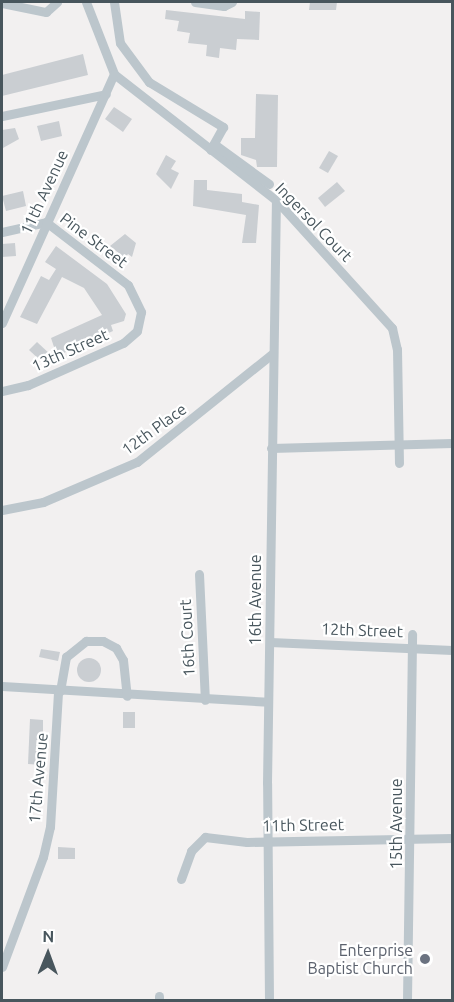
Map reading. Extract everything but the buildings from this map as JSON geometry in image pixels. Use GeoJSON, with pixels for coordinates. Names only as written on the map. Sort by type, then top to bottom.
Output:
{"type":"FeatureCollection","features":[{"type":"Feature","properties":{"kind":"street"},"geometry":{"type":"LineString","coordinates":[[2,3],[46,12],[57,2]]}},
{"type":"Feature","properties":{"kind":"street"},"geometry":{"type":"LineString","coordinates":[[86,2],[114,74]]}},
{"type":"Feature","properties":{"kind":"street"},"geometry":{"type":"LineString","coordinates":[[114,2],[115,28],[131,62],[149,82],[223,127],[212,147],[269,184]]}},
{"type":"Feature","properties":{"kind":"street"},"geometry":{"type":"LineString","coordinates":[[195,2],[224,6],[232,2]]}},
{"type":"Feature","properties":{"kind":"street","name":"11th Avenue"},"geometry":{"type":"LineString","coordinates":[[2,323],[114,74]]}},
{"type":"Feature","properties":{"kind":"street","name":"Ingersol Court"},"geometry":{"type":"LineString","coordinates":[[114,74],[212,147],[276,200],[392,328],[400,444],[399,463]]}},
{"type":"Feature","properties":{"kind":"street"},"geometry":{"type":"LineString","coordinates":[[2,116],[106,94]]}},
{"type":"Feature","properties":{"kind":"street","name":"16th Avenue"},"geometry":{"type":"LineString","coordinates":[[269,1000],[268,702],[276,200]]}},
{"type":"Feature","properties":{"kind":"street","name":"Pine Street"},"geometry":{"type":"LineString","coordinates":[[2,232],[46,222],[128,285],[138,302],[141,322]]}},
{"type":"Feature","properties":{"kind":"street","name":"13th Street"},"geometry":{"type":"LineString","coordinates":[[2,391],[47,377],[123,343],[141,322]]}},
{"type":"Feature","properties":{"kind":"street","name":"12th Place"},"geometry":{"type":"LineString","coordinates":[[2,510],[43,502],[137,462],[273,353]]}},
{"type":"Feature","properties":{"kind":"street"},"geometry":{"type":"LineString","coordinates":[[271,448],[453,443]]}},
{"type":"Feature","properties":{"kind":"street","name":"16th Court"},"geometry":{"type":"LineString","coordinates":[[199,574],[204,700]]}},
{"type":"Feature","properties":{"kind":"street","name":"15th Avenue"},"geometry":{"type":"LineString","coordinates":[[407,1000],[412,634]]}},
{"type":"Feature","properties":{"kind":"street"},"geometry":{"type":"LineString","coordinates":[[59,691],[66,657],[86,641],[103,641],[116,648],[123,660],[127,696]]}},
{"type":"Feature","properties":{"kind":"street","name":"12th Street"},"geometry":{"type":"LineString","coordinates":[[270,642],[453,650]]}},
{"type":"Feature","properties":{"kind":"street"},"geometry":{"type":"LineString","coordinates":[[2,686],[127,696],[268,702]]}},
{"type":"Feature","properties":{"kind":"street","name":"17th Avenue"},"geometry":{"type":"LineString","coordinates":[[2,967],[43,857],[50,827],[59,691]]}},
{"type":"Feature","properties":{"kind":"street","name":"11th Street"},"geometry":{"type":"LineString","coordinates":[[181,879],[191,851],[206,837],[267,840],[453,838]]}},
{"type":"Feature","properties":{"kind":"place","name":"Enterprise Baptist Church"},"geometry":{"type":"Point","coordinates":[425,959]}}]}
